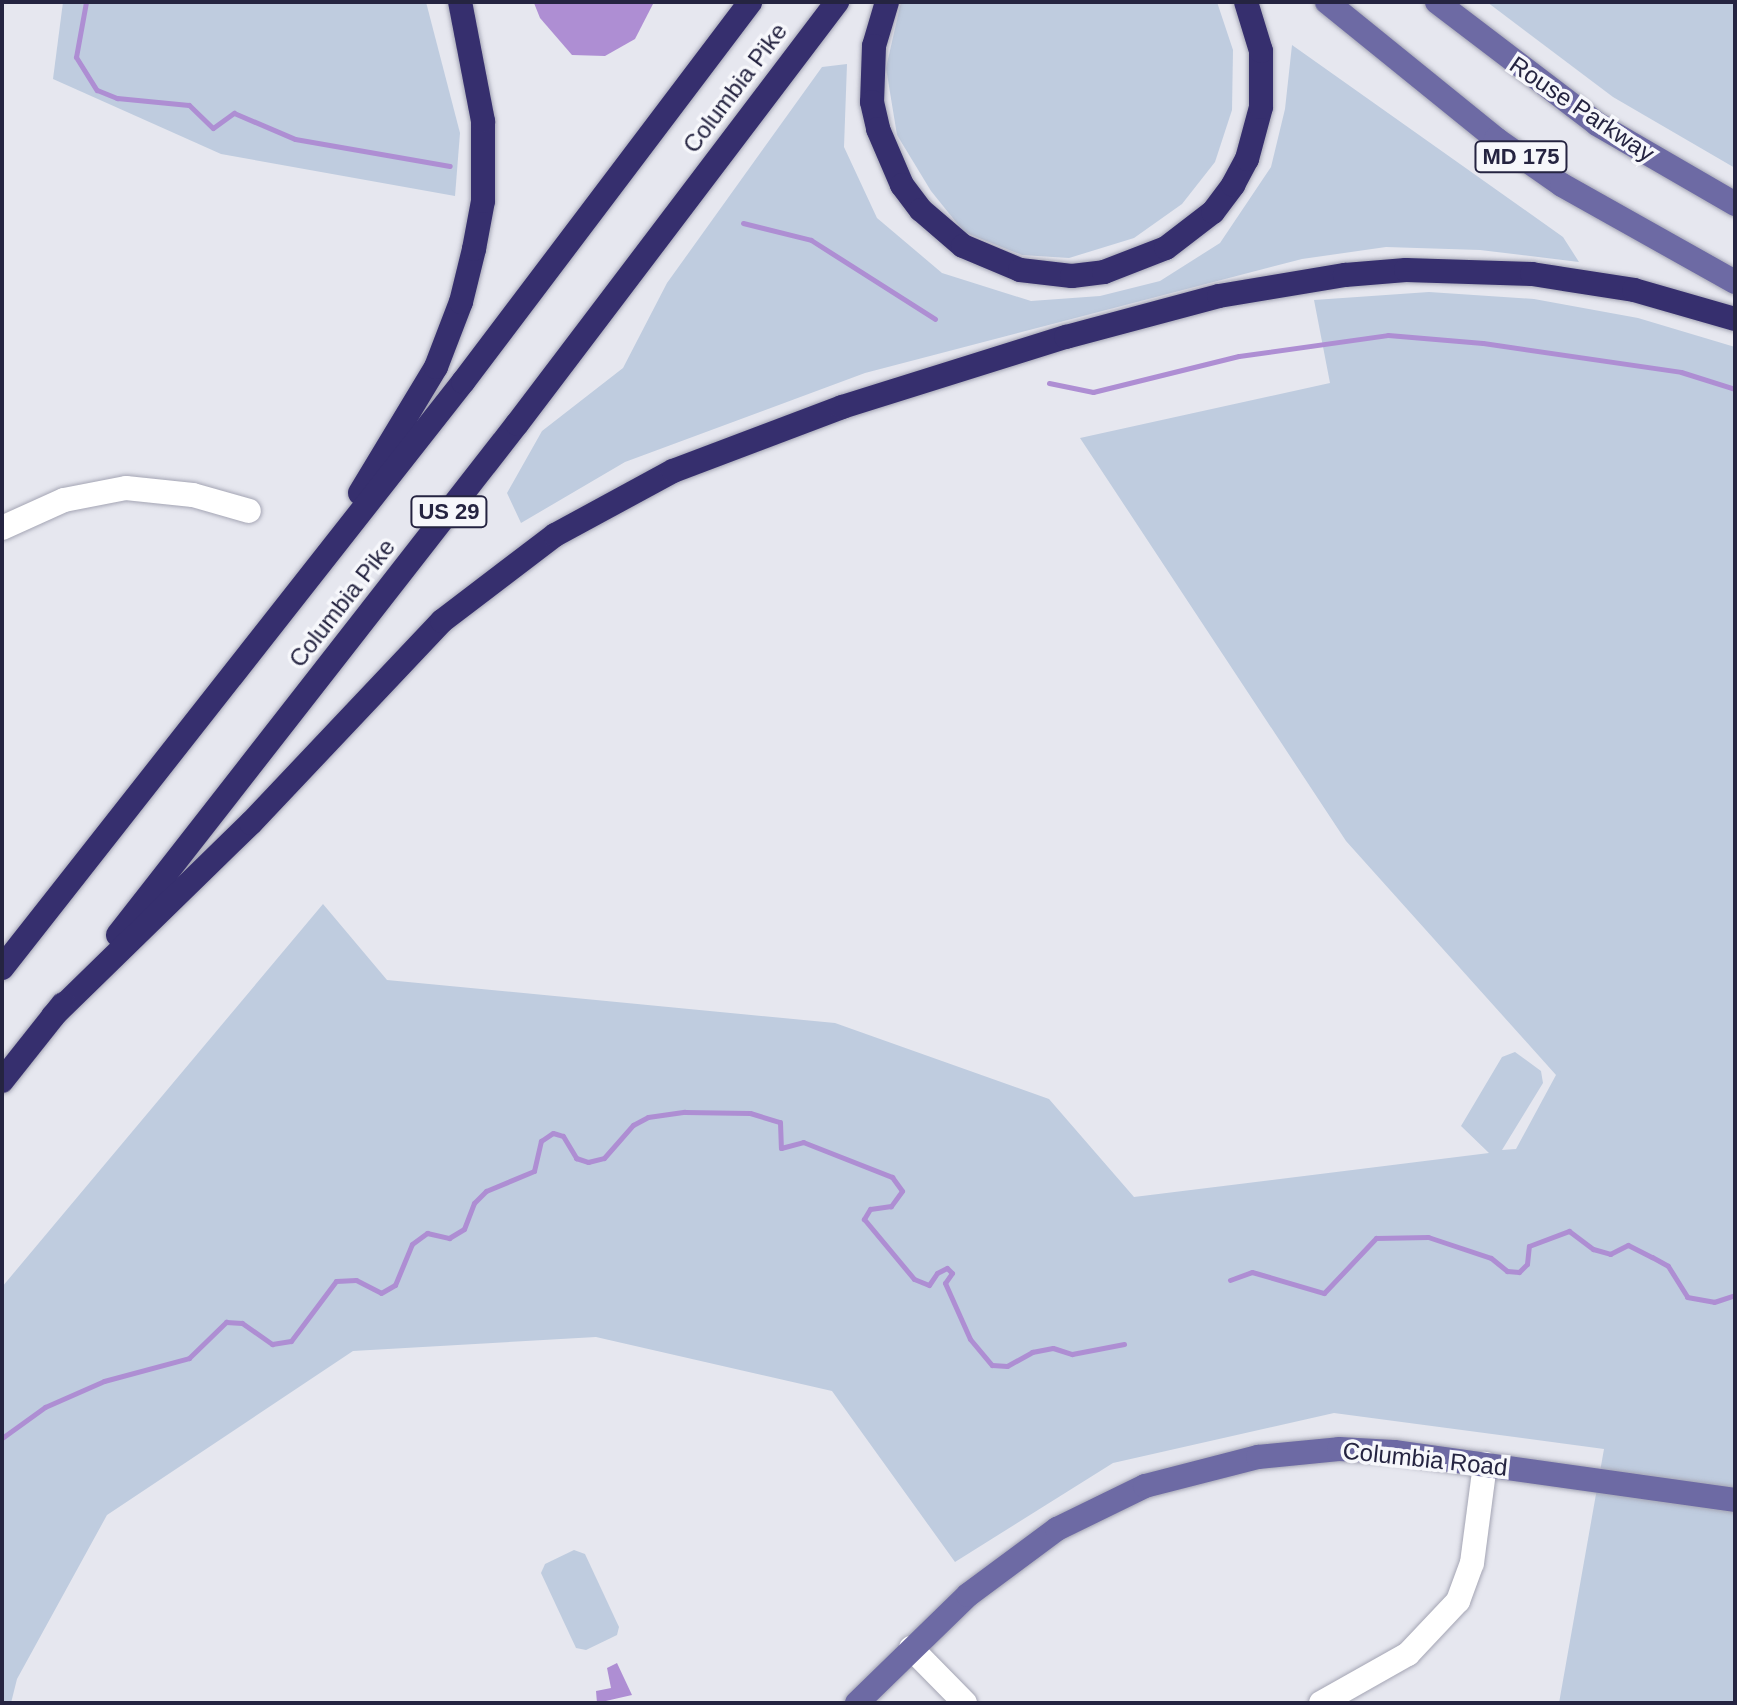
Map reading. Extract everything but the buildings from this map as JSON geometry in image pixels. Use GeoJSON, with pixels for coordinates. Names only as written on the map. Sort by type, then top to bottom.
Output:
{"type":"FeatureCollection","features":[{"type":"Feature","properties":{"kind":"highway"},"geometry":{"type":"LineString","coordinates":[[295,598],[436,367],[461,302],[483,201],[484,159],[478,83],[460,2]]}},
{"type":"Feature","properties":{"kind":"highway","name":"Columbia Pike"},"geometry":{"type":"LineString","coordinates":[[2,968],[295,598],[750,2]]}},
{"type":"Feature","properties":{"kind":"highway","name":"Columbia Pike"},"geometry":{"type":"LineString","coordinates":[[2,1081],[507,436],[837,2]]}},
{"type":"Feature","properties":{"kind":"highway"},"geometry":{"type":"LineString","coordinates":[[887,2],[874,46],[872,102],[878,129],[902,185],[921,210],[963,246],[1020,270],[1072,276],[1104,272],[1166,248],[1213,212],[1233,185],[1247,159],[1261,107],[1261,51],[1246,2]]}},
{"type":"Feature","properties":{"kind":"highway"},"geometry":{"type":"LineString","coordinates":[[53,1016],[251,823],[442,621],[555,535],[673,471],[842,407],[1066,337],[1219,296],[1306,280],[1406,270],[1532,274],[1634,290],[1735,319]]}},
{"type":"Feature","properties":{"kind":"main road","name":"MD 175"},"geometry":{"type":"LineString","coordinates":[[1327,2],[1483,129],[1562,185],[1735,282]]}},
{"type":"Feature","properties":{"kind":"main road","name":"Rouse Parkway"},"geometry":{"type":"LineString","coordinates":[[1437,2],[1597,124],[1735,204]]}},
{"type":"Feature","properties":{"kind":"main road","name":"Columbia Road"},"geometry":{"type":"LineString","coordinates":[[857,1703],[911,1648],[1011,1559],[1099,1506],[1145,1486],[1258,1457],[1325,1450],[1485,1464],[1735,1500]]}},
{"type":"Feature","properties":{"kind":"street"},"geometry":{"type":"LineString","coordinates":[[2,528],[64,500],[126,488],[178,492],[249,511]]}},
{"type":"Feature","properties":{"kind":"street"},"geometry":{"type":"LineString","coordinates":[[1321,1703],[1408,1654],[1458,1601],[1472,1563],[1485,1464]]}},
{"type":"Feature","properties":{"kind":"street"},"geometry":{"type":"LineString","coordinates":[[911,1648],[965,1703]]}},
{"type":"Feature","properties":{"kind":"shaded area"},"geometry":{"type":"Polygon","coordinates":[[[63,2],[426,2],[460,133],[455,196],[221,154],[53,79],[63,2]]]}},
{"type":"Feature","properties":{"kind":"shaded area"},"geometry":{"type":"Polygon","coordinates":[[[654,2],[635,39],[605,56],[572,55],[540,18],[534,3],[654,2]]]}},
{"type":"Feature","properties":{"kind":"shaded area"},"geometry":{"type":"Polygon","coordinates":[[[901,2],[1217,2],[1233,50],[1232,110],[1215,162],[1182,204],[1134,238],[1069,258],[1022,255],[964,232],[931,191],[897,135],[886,68],[901,2]]]}},
{"type":"Feature","properties":{"kind":"shaded area"},"geometry":{"type":"Polygon","coordinates":[[[1487,2],[1733,2],[1735,168],[1613,97],[1487,2]]]}},
{"type":"Feature","properties":{"kind":"shaded area"},"geometry":{"type":"Polygon","coordinates":[[[1292,45],[1563,237],[1579,262],[1480,250],[1386,247],[1302,259],[865,373],[625,462],[521,523],[507,493],[542,431],[623,368],[667,283],[822,67],[847,64],[844,147],[877,218],[942,273],[1031,301],[1100,296],[1160,281],[1220,243],[1271,167],[1285,109],[1292,45]]]}},
{"type":"Feature","properties":{"kind":"shaded area"},"geometry":{"type":"Polygon","coordinates":[[[1429,292],[1534,299],[1638,318],[1735,347],[1735,1703],[1559,1703],[1604,1449],[1334,1413],[1113,1463],[955,1562],[832,1391],[596,1337],[353,1351],[107,1515],[17,1679],[11,1703],[2,1703],[2,1287],[323,904],[387,980],[835,1023],[1049,1099],[1134,1197],[1489,1153],[1461,1126],[1502,1057],[1515,1052],[1541,1071],[1543,1083],[1502,1150],[1516,1149],[1556,1075],[1346,841],[1080,438],[1330,383],[1314,300],[1429,292]]]}},
{"type":"Feature","properties":{"kind":"shaded area"},"geometry":{"type":"Polygon","coordinates":[[[574,1550],[585,1554],[619,1627],[617,1635],[586,1650],[576,1648],[541,1573],[545,1564],[574,1550]]]}},
{"type":"Feature","properties":{"kind":"shaded area"},"geometry":{"type":"Polygon","coordinates":[[[617,1663],[632,1695],[597,1703],[596,1691],[611,1688],[607,1668],[617,1663]]]}},
{"type":"Feature","properties":{"kind":"waterway"},"geometry":{"type":"LineString","coordinates":[[86,2],[76,57],[97,90],[117,98],[189,105],[213,128],[234,113],[295,139],[450,166]]}},
{"type":"Feature","properties":{"kind":"waterway"},"geometry":{"type":"LineString","coordinates":[[743,223],[811,240],[935,319]]}},
{"type":"Feature","properties":{"kind":"waterway"},"geometry":{"type":"LineString","coordinates":[[1049,383],[1093,392],[1239,356],[1388,335],[1483,343],[1681,372],[1735,389]]}},
{"type":"Feature","properties":{"kind":"waterway"},"geometry":{"type":"LineString","coordinates":[[2,1438],[45,1407],[104,1381],[189,1358],[226,1322],[242,1323],[272,1344],[291,1341],[336,1281],[356,1280],[381,1293],[395,1285],[412,1244],[427,1233],[449,1238],[464,1229],[474,1203],[486,1191],[534,1171],[541,1141],[553,1133],[563,1136],[576,1158],[588,1162],[604,1158],[633,1125],[648,1117],[685,1112],[750,1113],[780,1122],[781,1148],[803,1142],[892,1177],[902,1191],[891,1206],[870,1209],[864,1219],[914,1279],[929,1285],[937,1273],[947,1268],[952,1273],[945,1283],[970,1339],[992,1365],[1007,1366],[1032,1352],[1053,1348],[1072,1354],[1124,1344]]}},
{"type":"Feature","properties":{"kind":"waterway"},"geometry":{"type":"LineString","coordinates":[[1230,1280],[1252,1272],[1324,1293],[1376,1238],[1428,1237],[1491,1258],[1507,1271],[1519,1272],[1527,1264],[1529,1246],[1569,1231],[1593,1249],[1610,1254],[1628,1245],[1652,1257],[1668,1266],[1687,1297],[1714,1302],[1735,1295]]}}]}
